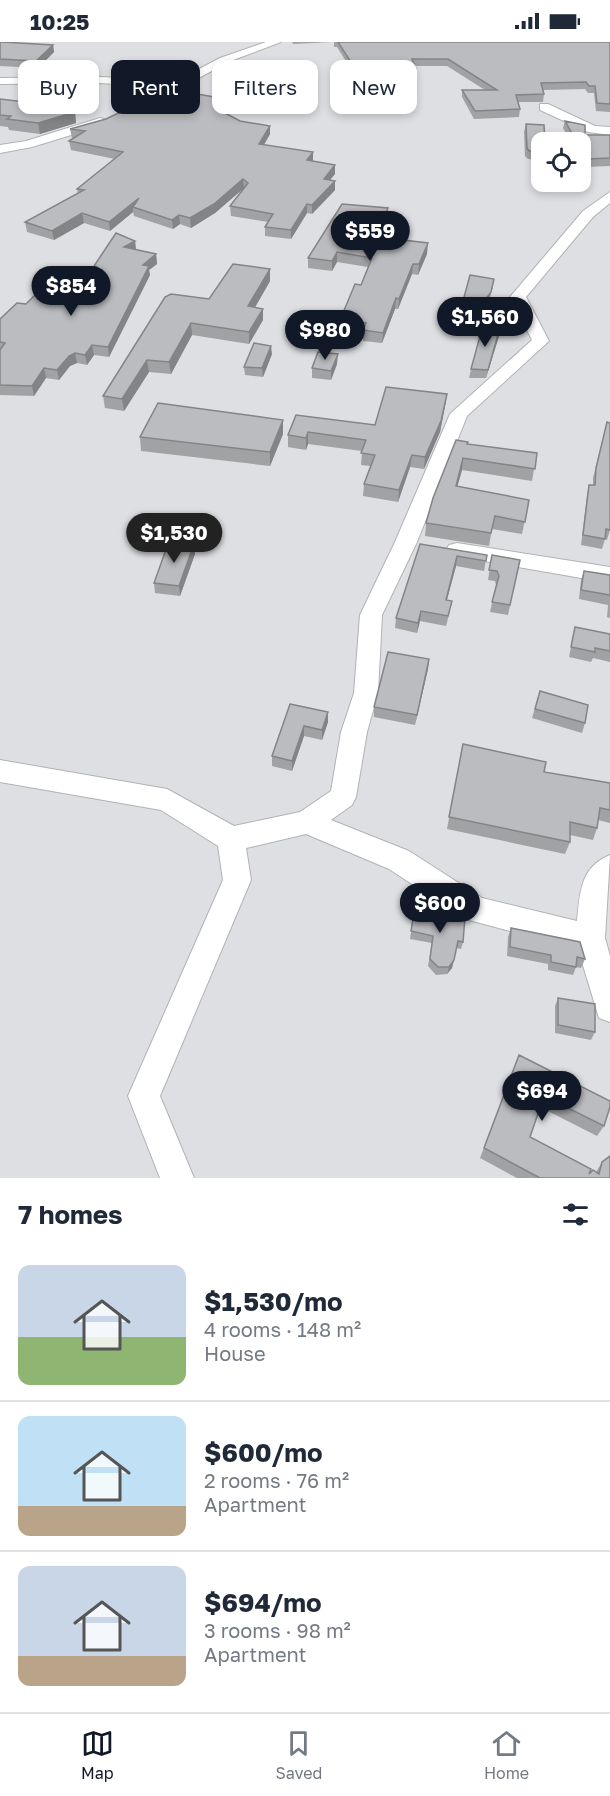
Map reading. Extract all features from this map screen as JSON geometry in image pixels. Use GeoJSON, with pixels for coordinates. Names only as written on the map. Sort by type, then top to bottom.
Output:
{"type":"FeatureCollection","features":[{"type":"Feature","properties":{"kind":"street"},"geometry":{"type":"LineString","coordinates":[[200,73],[224,60],[276,42]]}},
{"type":"Feature","properties":{"kind":"street"},"geometry":{"type":"LineString","coordinates":[[0,81],[111,81]]}},
{"type":"Feature","properties":{"kind":"street"},"geometry":{"type":"LineString","coordinates":[[543,107],[592,129],[610,131]]}},
{"type":"Feature","properties":{"kind":"street"},"geometry":{"type":"LineString","coordinates":[[0,148],[27,144],[114,116]]}},
{"type":"Feature","properties":{"kind":"street"},"geometry":{"type":"LineString","coordinates":[[0,771],[167,800],[231,839],[307,822],[343,797],[354,732],[366,693],[371,615],[406,542],[459,414],[542,341],[518,297],[588,214],[610,196]]}},
{"type":"Feature","properties":{"kind":"street"},"geometry":{"type":"LineString","coordinates":[[406,542],[610,575]]}},
{"type":"Feature","properties":{"kind":"street"},"geometry":{"type":"LineString","coordinates":[[307,822],[399,860],[475,910],[590,938]]}},
{"type":"Feature","properties":{"kind":"street"},"geometry":{"type":"LineString","coordinates":[[177,1178],[144,1096],[237,880],[231,839]]}},
{"type":"Feature","properties":{"kind":"street"},"geometry":{"type":"LineString","coordinates":[[610,868],[595,883],[590,938],[610,1007]]}},
{"type":"Feature","properties":{"kind":"building"},"geometry":{"type":"Polygon","coordinates":[[[0,42],[53,45],[37,60],[0,59],[0,42]]]}},
{"type":"Feature","properties":{"kind":"building"},"geometry":{"type":"Polygon","coordinates":[[[338,42],[610,42],[610,104],[597,103],[595,86],[589,86],[586,82],[541,83],[544,94],[516,95],[520,109],[475,111],[462,90],[497,90],[448,59],[350,60],[338,42]]]}},
{"type":"Feature","properties":{"kind":"building"},"geometry":{"type":"Polygon","coordinates":[[[200,94],[212,97],[212,114],[227,114],[240,121],[270,126],[259,144],[313,152],[307,160],[335,165],[324,179],[335,181],[312,205],[307,204],[291,230],[265,227],[273,214],[230,206],[248,183],[243,179],[214,204],[190,218],[179,215],[172,220],[133,207],[139,198],[109,222],[82,213],[52,231],[25,222],[84,190],[77,189],[123,152],[69,141],[85,131],[70,129],[116,114],[200,114],[200,94]]]}},
{"type":"Feature","properties":{"kind":"building"},"geometry":{"type":"Polygon","coordinates":[[[0,99],[18,101],[18,114],[68,114],[38,123],[7,119],[11,116],[0,115],[0,99]]]}},
{"type":"Feature","properties":{"kind":"building"},"geometry":{"type":"Polygon","coordinates":[[[565,121],[585,125],[585,132],[571,132],[565,121]]]}},
{"type":"Feature","properties":{"kind":"building"},"geometry":{"type":"Polygon","coordinates":[[[526,124],[544,125],[544,132],[531,132],[531,151],[527,148],[526,124]]]}},
{"type":"Feature","properties":{"kind":"building"},"geometry":{"type":"Polygon","coordinates":[[[591,135],[610,135],[610,158],[591,159],[591,135]]]}},
{"type":"Feature","properties":{"kind":"building"},"geometry":{"type":"Polygon","coordinates":[[[342,204],[388,208],[377,237],[428,243],[419,264],[413,264],[399,299],[396,298],[383,333],[363,330],[366,323],[340,320],[355,284],[361,285],[372,258],[337,252],[332,261],[308,258],[342,204]]]}},
{"type":"Feature","properties":{"kind":"building"},"geometry":{"type":"Polygon","coordinates":[[[116,233],[135,241],[124,247],[156,254],[143,265],[149,266],[108,347],[92,345],[85,355],[75,353],[69,356],[57,370],[44,368],[32,386],[0,385],[0,350],[5,343],[0,342],[0,319],[17,303],[26,304],[35,295],[78,302],[97,267],[94,266],[116,233]]]}},
{"type":"Feature","properties":{"kind":"building"},"geometry":{"type":"Polygon","coordinates":[[[233,264],[270,269],[248,306],[263,309],[249,332],[191,323],[169,362],[147,360],[122,399],[103,396],[165,297],[171,294],[209,299],[233,264]]]}},
{"type":"Feature","properties":{"kind":"building"},"geometry":{"type":"Polygon","coordinates":[[[470,275],[494,279],[491,292],[474,315],[460,312],[470,275]]]}},
{"type":"Feature","properties":{"kind":"building"},"geometry":{"type":"Polygon","coordinates":[[[483,325],[500,327],[488,370],[471,369],[483,325]]]}},
{"type":"Feature","properties":{"kind":"building"},"geometry":{"type":"Polygon","coordinates":[[[254,343],[271,346],[262,368],[244,367],[254,343]]]}},
{"type":"Feature","properties":{"kind":"building"},"geometry":{"type":"Polygon","coordinates":[[[318,352],[338,354],[331,371],[312,368],[318,352]]]}},
{"type":"Feature","properties":{"kind":"building"},"geometry":{"type":"Polygon","coordinates":[[[386,387],[447,394],[441,421],[425,457],[412,455],[399,490],[364,484],[375,455],[361,453],[366,440],[308,432],[306,438],[288,435],[296,415],[375,425],[386,387]]]}},
{"type":"Feature","properties":{"kind":"building"},"geometry":{"type":"Polygon","coordinates":[[[158,403],[283,420],[270,452],[140,437],[158,403]]]}},
{"type":"Feature","properties":{"kind":"building"},"geometry":{"type":"Polygon","coordinates":[[[607,422],[610,423],[610,530],[606,529],[605,539],[583,535],[589,485],[595,485],[596,468],[607,422]]]}},
{"type":"Feature","properties":{"kind":"building"},"geometry":{"type":"Polygon","coordinates":[[[456,440],[468,442],[467,444],[537,453],[535,469],[463,458],[456,486],[529,500],[525,522],[495,516],[491,533],[426,523],[433,498],[456,440]]]}},
{"type":"Feature","properties":{"kind":"building"},"geometry":{"type":"Polygon","coordinates":[[[169,541],[194,544],[179,586],[154,583],[169,541]]]}},
{"type":"Feature","properties":{"kind":"building"},"geometry":{"type":"Polygon","coordinates":[[[420,544],[487,555],[486,561],[457,556],[446,600],[452,601],[448,616],[421,611],[418,623],[396,618],[420,544]]]}},
{"type":"Feature","properties":{"kind":"building"},"geometry":{"type":"Polygon","coordinates":[[[492,555],[520,560],[510,605],[492,602],[499,576],[497,571],[489,570],[492,555]]]}},
{"type":"Feature","properties":{"kind":"building"},"geometry":{"type":"Polygon","coordinates":[[[584,571],[610,575],[610,595],[581,590],[584,571]]]}},
{"type":"Feature","properties":{"kind":"building"},"geometry":{"type":"Polygon","coordinates":[[[575,627],[610,634],[610,651],[595,648],[595,652],[571,647],[575,627]]]}},
{"type":"Feature","properties":{"kind":"building"},"geometry":{"type":"Polygon","coordinates":[[[388,652],[429,659],[417,715],[374,707],[388,652]]]}},
{"type":"Feature","properties":{"kind":"building"},"geometry":{"type":"Polygon","coordinates":[[[540,691],[588,705],[585,723],[535,709],[540,691]]]}},
{"type":"Feature","properties":{"kind":"building"},"geometry":{"type":"Polygon","coordinates":[[[290,704],[328,712],[322,730],[304,726],[292,761],[272,756],[290,704]]]}},
{"type":"Feature","properties":{"kind":"building"},"geometry":{"type":"Polygon","coordinates":[[[463,744],[546,762],[544,772],[610,783],[610,810],[600,808],[597,828],[570,822],[570,842],[449,817],[463,744]]]}},
{"type":"Feature","properties":{"kind":"building"},"geometry":{"type":"Polygon","coordinates":[[[415,907],[465,917],[463,942],[458,941],[454,960],[449,967],[438,967],[430,959],[433,936],[411,931],[415,907]]]}},
{"type":"Feature","properties":{"kind":"building"},"geometry":{"type":"Polygon","coordinates":[[[511,928],[580,942],[585,959],[577,957],[576,967],[551,962],[551,955],[510,947],[511,928]]]}},
{"type":"Feature","properties":{"kind":"building"},"geometry":{"type":"Polygon","coordinates":[[[558,998],[595,1004],[595,1032],[558,1025],[558,998]]]}},
{"type":"Feature","properties":{"kind":"building"},"geometry":{"type":"Polygon","coordinates":[[[519,1055],[610,1101],[604,1126],[544,1096],[530,1137],[591,1169],[589,1174],[593,1170],[599,1174],[602,1162],[610,1156],[610,1178],[540,1178],[484,1148],[519,1055]]]}}]}
